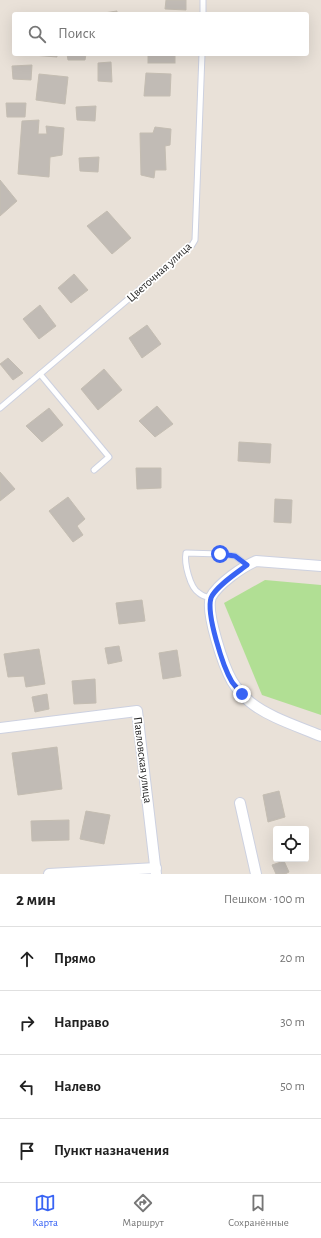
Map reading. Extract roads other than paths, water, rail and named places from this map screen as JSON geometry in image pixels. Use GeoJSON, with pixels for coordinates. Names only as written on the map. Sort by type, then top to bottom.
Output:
{"type":"FeatureCollection","features":[{"type":"Feature","properties":{"kind":"street"},"geometry":{"type":"LineString","coordinates":[[321,566],[256,562],[247,565],[218,588],[211,598],[210,611],[218,645],[229,675],[242,694],[251,703],[263,711],[321,736]]}},
{"type":"Feature","properties":{"kind":"street","name":"Павловская улица"},"geometry":{"type":"LineString","coordinates":[[0,728],[137,711],[156,871]]}},
{"type":"Feature","properties":{"kind":"street"},"geometry":{"type":"LineString","coordinates":[[240,802],[256,874]]}},
{"type":"Feature","properties":{"kind":"street"},"geometry":{"type":"LineString","coordinates":[[49,874],[156,871]]}},
{"type":"Feature","properties":{"kind":"lane"},"geometry":{"type":"LineString","coordinates":[[203,12],[204,0]]}},
{"type":"Feature","properties":{"kind":"lane","name":"Цветочная улица"},"geometry":{"type":"LineString","coordinates":[[0,408],[192,245],[195,240],[202,56]]}},
{"type":"Feature","properties":{"kind":"lane"},"geometry":{"type":"LineString","coordinates":[[40,374],[109,457],[94,470]]}},
{"type":"Feature","properties":{"kind":"lane"},"geometry":{"type":"LineString","coordinates":[[211,598],[198,593],[192,584],[184,560],[186,553],[235,556],[247,565]]}}]}
